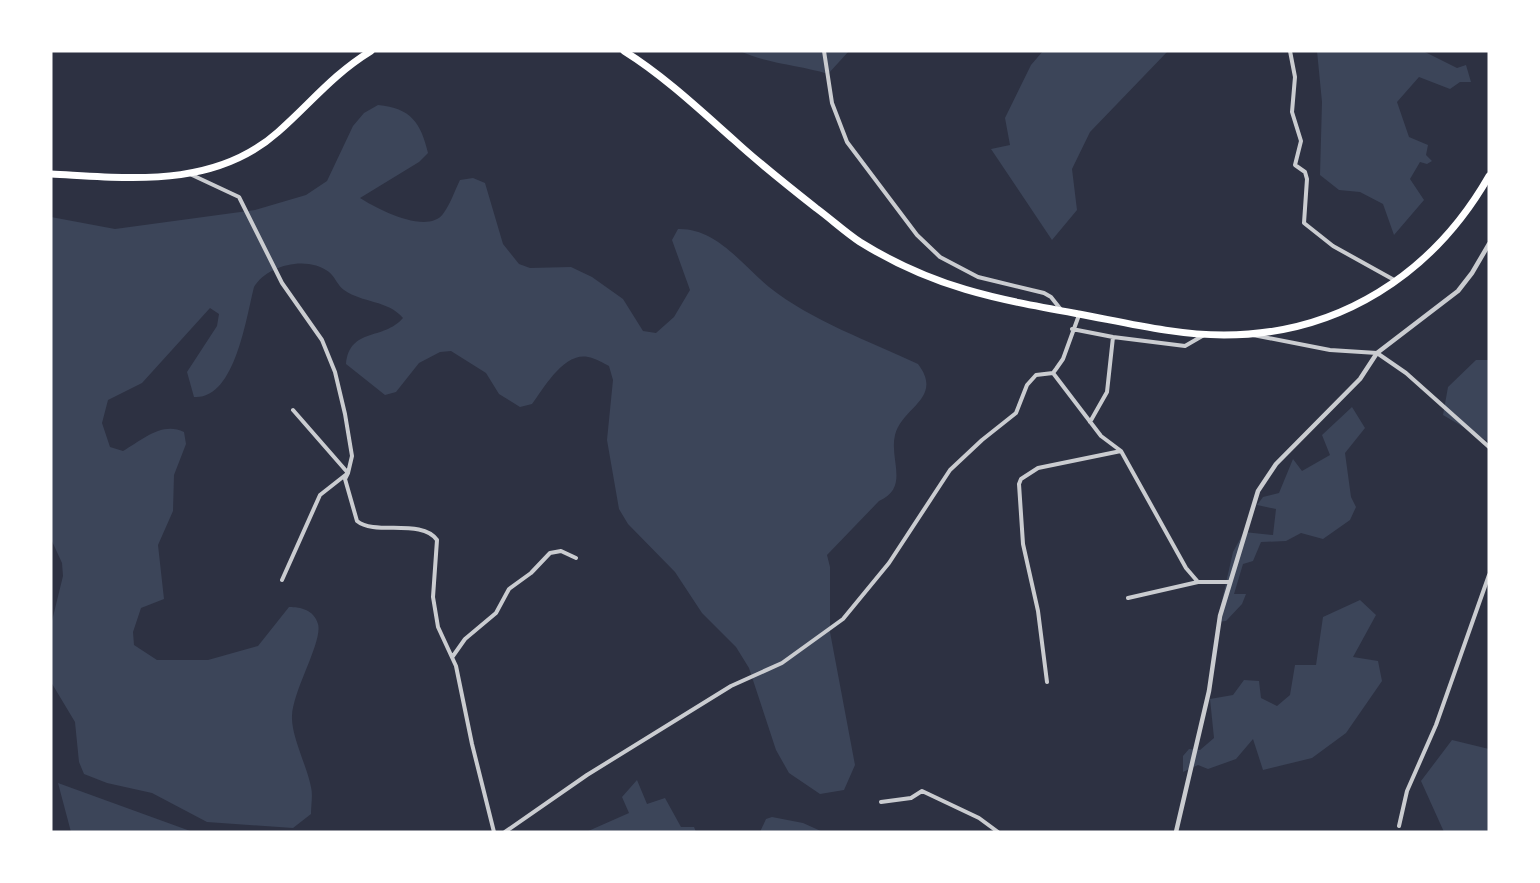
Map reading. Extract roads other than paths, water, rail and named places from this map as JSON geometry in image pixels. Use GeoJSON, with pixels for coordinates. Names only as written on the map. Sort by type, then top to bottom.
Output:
{"type":"FeatureCollection","features":[{"type":"Feature","properties":{"kind":"highway"},"geometry":{"type":"LineString","coordinates":[[51,174],[137,177],[192,175],[228,164],[266,142],[327,82],[371,51]]}},
{"type":"Feature","properties":{"kind":"highway"},"geometry":{"type":"LineString","coordinates":[[624,51],[667,81],[742,148],[841,227],[895,263],[967,292],[1063,312],[1205,334],[1245,334],[1306,323],[1352,308],[1397,282],[1438,245],[1473,203],[1489,177]]}},
{"type":"Feature","properties":{"kind":"street"},"geometry":{"type":"LineString","coordinates":[[824,51],[832,104],[846,142],[917,235],[940,256],[964,270],[996,283],[1044,293],[1051,297],[1063,312]]}},
{"type":"Feature","properties":{"kind":"street"},"geometry":{"type":"LineString","coordinates":[[1290,51],[1295,76],[1292,112],[1301,141],[1295,165],[1305,172],[1307,179],[1304,223],[1333,246],[1397,282]]}},
{"type":"Feature","properties":{"kind":"street"},"geometry":{"type":"LineString","coordinates":[[192,175],[239,197],[282,283],[322,340],[335,372],[345,414],[352,456],[345,479],[353,514],[362,525],[401,527],[435,536],[433,597],[438,627],[453,656],[494,832]]}},
{"type":"Feature","properties":{"kind":"street"},"geometry":{"type":"LineString","coordinates":[[1176,832],[1206,703],[1228,582],[1253,502],[1265,478],[1342,399],[1368,369],[1377,353],[1458,291],[1489,244]]}},
{"type":"Feature","properties":{"kind":"street"},"geometry":{"type":"LineString","coordinates":[[505,832],[587,775],[731,686],[782,663],[843,619],[889,564],[950,470],[1016,413],[1027,385],[1036,375],[1053,373],[1063,358],[1079,314]]}},
{"type":"Feature","properties":{"kind":"street"},"geometry":{"type":"LineString","coordinates":[[1072,329],[1113,338],[1185,346],[1205,334]]}},
{"type":"Feature","properties":{"kind":"street"},"geometry":{"type":"LineString","coordinates":[[1245,334],[1330,350],[1377,353],[1406,374],[1489,447]]}},
{"type":"Feature","properties":{"kind":"street"},"geometry":{"type":"LineString","coordinates":[[1090,423],[1107,392],[1113,338]]}},
{"type":"Feature","properties":{"kind":"street"},"geometry":{"type":"LineString","coordinates":[[1053,373],[1101,436],[1121,451],[1186,568],[1198,582]]}},
{"type":"Feature","properties":{"kind":"street"},"geometry":{"type":"LineString","coordinates":[[293,410],[348,473]]}},
{"type":"Feature","properties":{"kind":"street"},"geometry":{"type":"LineString","coordinates":[[1047,682],[1038,611],[1023,544],[1018,484],[1021,479],[1038,468],[1055,463],[1078,462],[1121,451]]}},
{"type":"Feature","properties":{"kind":"street"},"geometry":{"type":"LineString","coordinates":[[282,580],[320,495],[348,473]]}},
{"type":"Feature","properties":{"kind":"street"},"geometry":{"type":"LineString","coordinates":[[453,656],[465,639],[496,613],[509,589],[531,573],[546,557],[555,551],[561,551],[576,558]]}},
{"type":"Feature","properties":{"kind":"street"},"geometry":{"type":"LineString","coordinates":[[1399,826],[1407,791],[1436,725],[1489,575]]}},
{"type":"Feature","properties":{"kind":"street"},"geometry":{"type":"LineString","coordinates":[[1128,598],[1198,582],[1228,582]]}},
{"type":"Feature","properties":{"kind":"street"},"geometry":{"type":"LineString","coordinates":[[881,802],[911,798],[922,791],[979,818],[998,832]]}}]}
